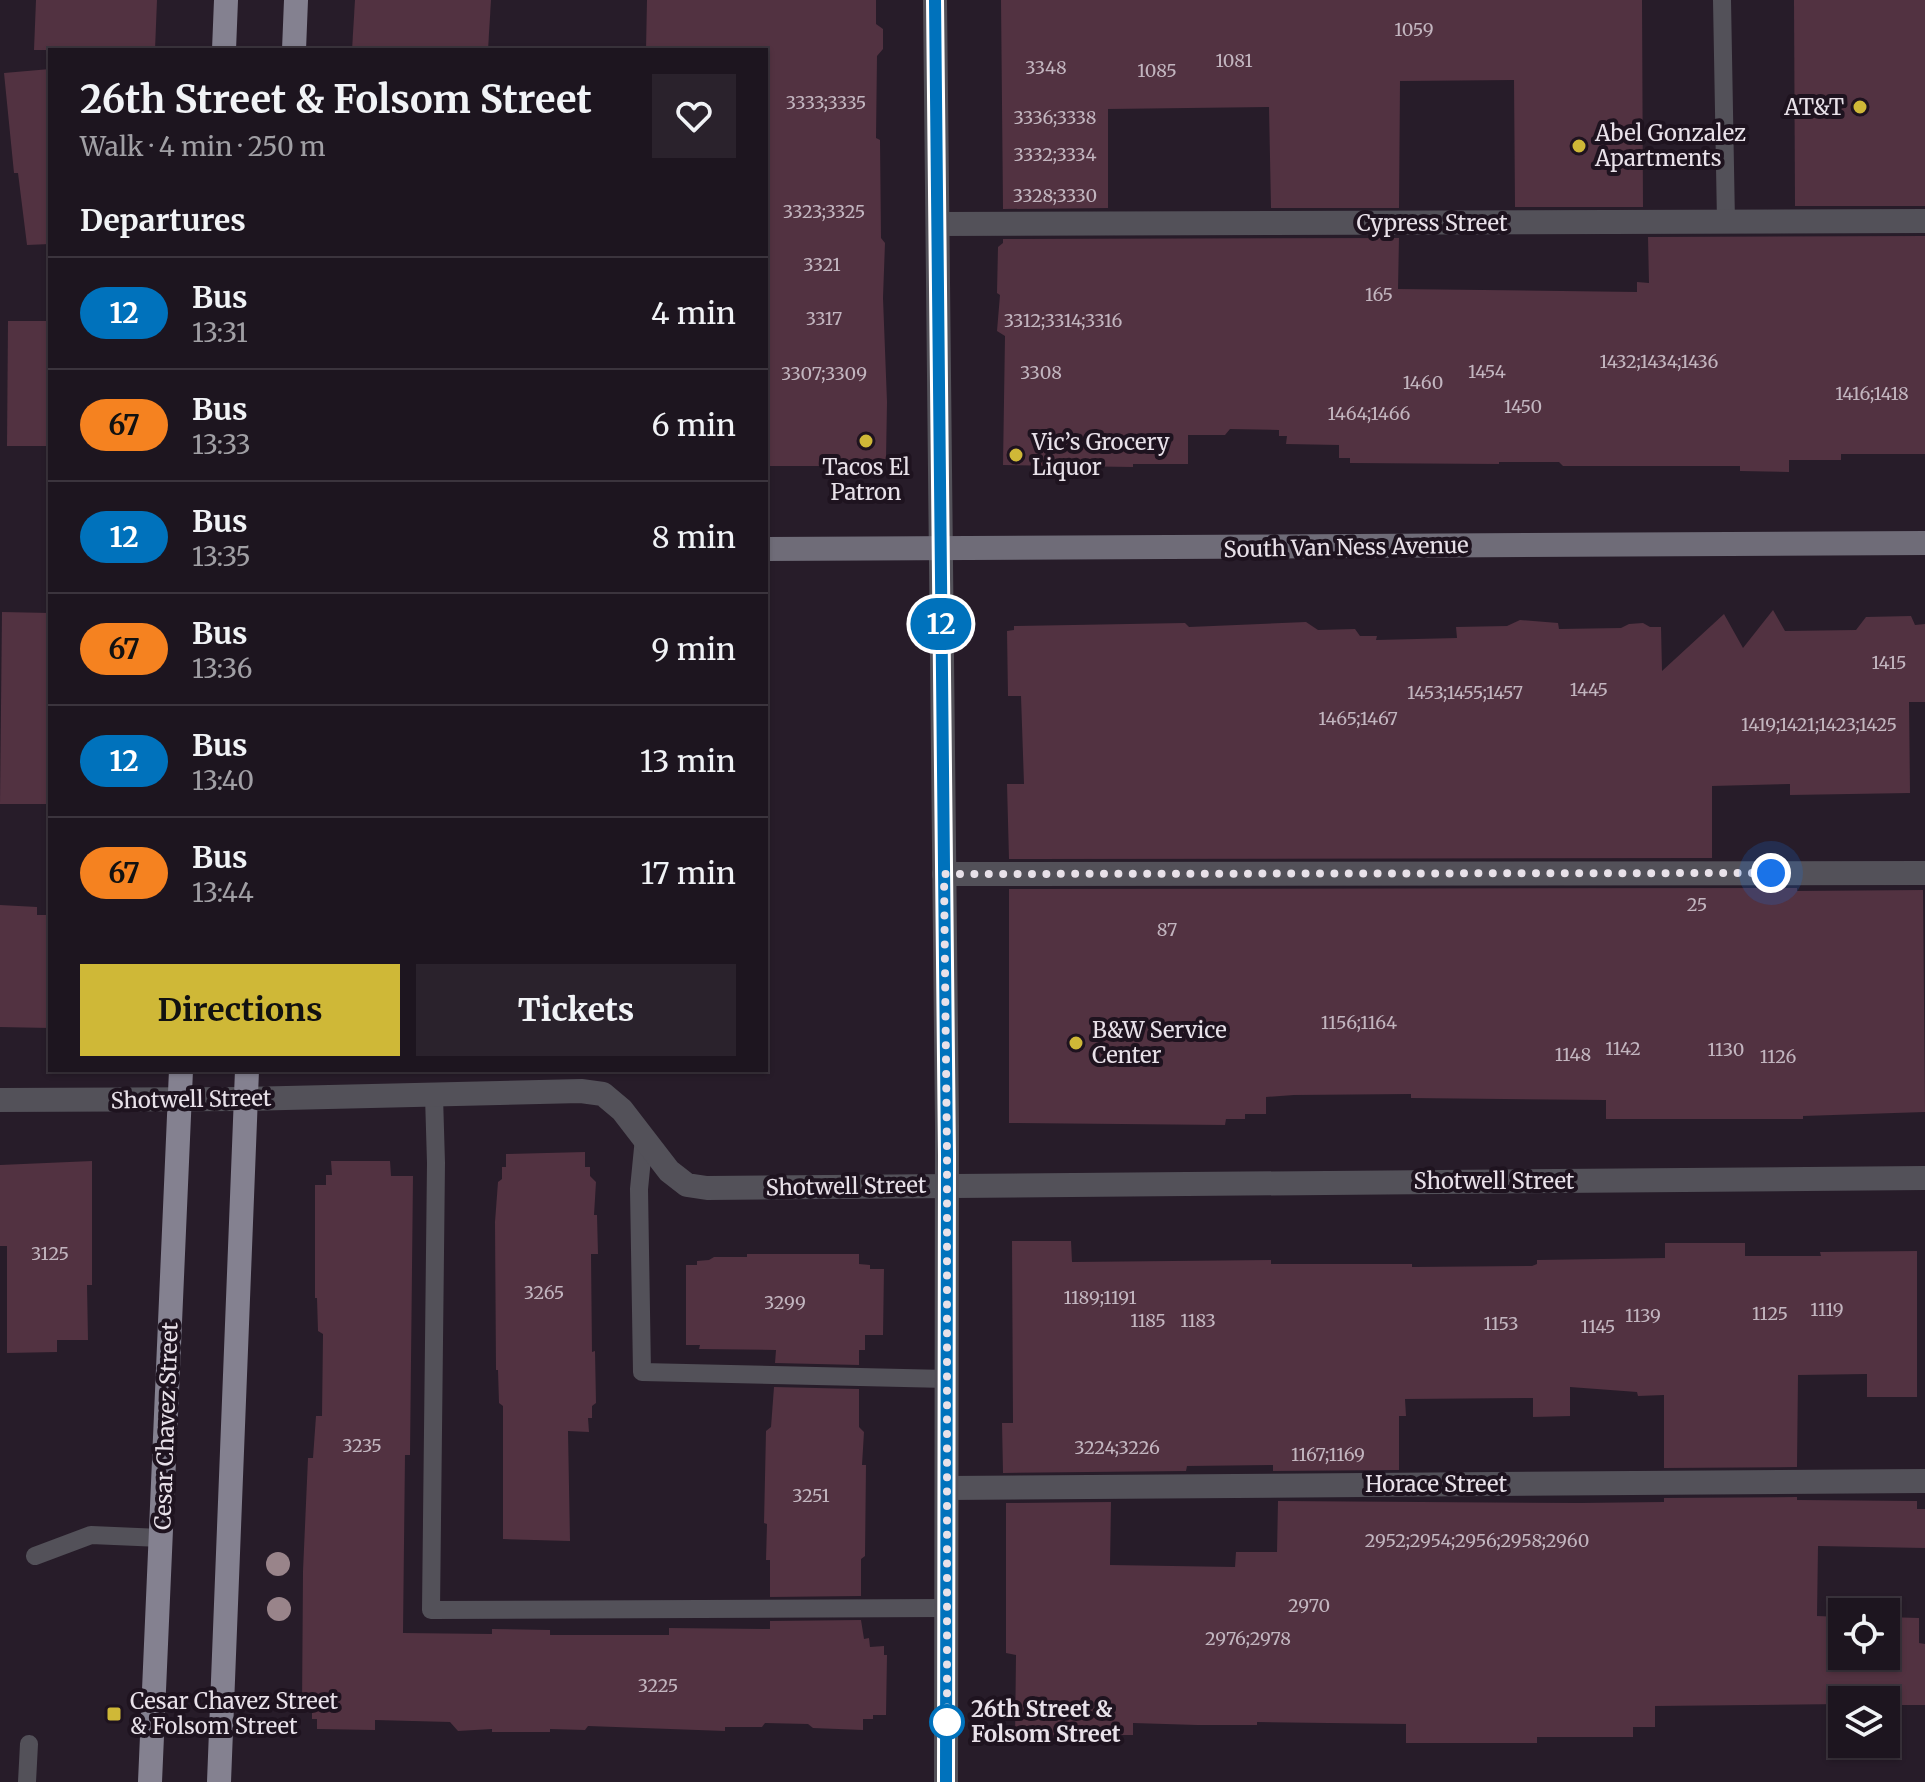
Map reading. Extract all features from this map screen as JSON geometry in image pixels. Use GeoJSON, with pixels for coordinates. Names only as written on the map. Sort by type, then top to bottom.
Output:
{"type":"FeatureCollection","features":[{"type":"Feature","properties":{"kind":"main road"},"geometry":{"type":"LineString","coordinates":[[224,48],[226,0]]}},
{"type":"Feature","properties":{"kind":"main road"},"geometry":{"type":"LineString","coordinates":[[294,48],[296,0]]}},
{"type":"Feature","properties":{"kind":"main road","name":"South Van Ness Avenue"},"geometry":{"type":"LineString","coordinates":[[768,549],[1925,543]]}},
{"type":"Feature","properties":{"kind":"main road","name":"Cesar Chavez Street"},"geometry":{"type":"LineString","coordinates":[[150,1782],[181,1072]]}},
{"type":"Feature","properties":{"kind":"main road"},"geometry":{"type":"LineString","coordinates":[[219,1782],[247,1072]]}},
{"type":"Feature","properties":{"kind":"street"},"geometry":{"type":"LineString","coordinates":[[935,0],[947,1185],[946,1782]]}},
{"type":"Feature","properties":{"kind":"street","name":"Cypress Street"},"geometry":{"type":"LineString","coordinates":[[938,224],[1925,221]]}},
{"type":"Feature","properties":{"kind":"street"},"geometry":{"type":"LineString","coordinates":[[944,874],[1925,873]]}},
{"type":"Feature","properties":{"kind":"street","name":"Shotwell Street"},"geometry":{"type":"LineString","coordinates":[[0,1100],[246,1099],[581,1091],[603,1094],[622,1110],[669,1171],[687,1185],[707,1188],[1925,1178]]}},
{"type":"Feature","properties":{"kind":"street","name":"Horace Street"},"geometry":{"type":"LineString","coordinates":[[947,1488],[1925,1481]]}},
{"type":"Feature","properties":{"kind":"lane"},"geometry":{"type":"LineString","coordinates":[[1722,0],[1726,222]]}},
{"type":"Feature","properties":{"kind":"lane"},"geometry":{"type":"LineString","coordinates":[[434,1096],[431,1610],[946,1608]]}},
{"type":"Feature","properties":{"kind":"lane"},"geometry":{"type":"LineString","coordinates":[[644,1138],[639,1189],[642,1372],[947,1379]]}},
{"type":"Feature","properties":{"kind":"lane"},"geometry":{"type":"LineString","coordinates":[[35,1556],[91,1535],[161,1538]]}},
{"type":"Feature","properties":{"kind":"lane"},"geometry":{"type":"LineString","coordinates":[[27,1782],[29,1744]]}},
{"type":"Feature","properties":{"kind":"building"},"geometry":{"type":"Polygon","coordinates":[[[36,0],[157,0],[155,48],[34,50],[36,0]]]}},
{"type":"Feature","properties":{"kind":"building"},"geometry":{"type":"Polygon","coordinates":[[[355,0],[491,0],[488,48],[352,48],[355,0]]]}},
{"type":"Feature","properties":{"kind":"building"},"geometry":{"type":"Polygon","coordinates":[[[647,0],[876,0],[876,24],[883,29],[883,49],[877,56],[876,138],[880,140],[881,238],[885,243],[883,298],[887,402],[886,459],[879,459],[880,467],[875,467],[875,474],[835,474],[835,466],[768,466],[768,48],[646,48],[647,0]]]}},
{"type":"Feature","properties":{"kind":"building"},"geometry":{"type":"Polygon","coordinates":[[[1001,0],[1642,0],[1643,207],[1515,207],[1514,80],[1400,81],[1399,208],[1271,208],[1269,107],[1108,109],[1108,208],[1003,209],[1001,0]]]}},
{"type":"Feature","properties":{"kind":"building","name":"AT&T"},"geometry":{"type":"Polygon","coordinates":[[[1794,0],[1925,0],[1925,206],[1795,206],[1794,0]]]}},
{"type":"Feature","properties":{"kind":"building"},"geometry":{"type":"Polygon","coordinates":[[[48,69],[48,244],[27,245],[18,173],[14,173],[4,73],[48,69]]]}},
{"type":"Feature","properties":{"kind":"building"},"geometry":{"type":"Polygon","coordinates":[[[1925,236],[1925,454],[1841,454],[1841,460],[1789,460],[1789,472],[1740,471],[1740,466],[1563,466],[1559,462],[1350,463],[1350,458],[1339,458],[1339,445],[1286,444],[1287,436],[1279,436],[1279,430],[1230,429],[1225,435],[1188,435],[1188,464],[1133,464],[1133,467],[1003,465],[1005,336],[997,331],[1000,295],[997,293],[998,247],[1003,239],[1399,238],[1398,289],[1637,292],[1637,282],[1649,283],[1648,237],[1925,236]]]}},
{"type":"Feature","properties":{"kind":"building"},"geometry":{"type":"Polygon","coordinates":[[[8,321],[48,321],[48,446],[7,446],[8,321]]]}},
{"type":"Feature","properties":{"kind":"building"},"geometry":{"type":"Polygon","coordinates":[[[1773,610],[1785,631],[1856,630],[1866,617],[1911,616],[1915,625],[1925,624],[1925,702],[1909,702],[1910,793],[1790,795],[1790,784],[1712,786],[1712,858],[1009,859],[1007,784],[1024,784],[1021,696],[1008,696],[1007,631],[1014,630],[1014,626],[1185,623],[1189,627],[1306,622],[1318,630],[1355,629],[1360,636],[1377,636],[1376,640],[1457,638],[1456,627],[1507,626],[1520,620],[1558,623],[1559,629],[1621,628],[1643,623],[1661,627],[1662,671],[1724,614],[1743,648],[1773,610]]]}},
{"type":"Feature","properties":{"kind":"building"},"geometry":{"type":"Polygon","coordinates":[[[2,612],[48,613],[48,804],[0,804],[2,612]]]}},
{"type":"Feature","properties":{"kind":"building"},"geometry":{"type":"Polygon","coordinates":[[[1797,888],[1797,891],[1923,890],[1925,1112],[1803,1116],[1803,1119],[1606,1119],[1606,1100],[1411,1098],[1411,1094],[1294,1095],[1266,1097],[1266,1114],[1245,1114],[1245,1119],[1226,1119],[1225,1125],[1009,1123],[1009,889],[1797,888]]]}},
{"type":"Feature","properties":{"kind":"building"},"geometry":{"type":"Polygon","coordinates":[[[0,905],[37,907],[37,915],[48,915],[48,1028],[0,1027],[0,905]]]}},
{"type":"Feature","properties":{"kind":"building"},"geometry":{"type":"Polygon","coordinates":[[[585,1152],[585,1167],[590,1167],[590,1176],[596,1182],[594,1215],[597,1215],[598,1254],[591,1254],[596,1403],[592,1406],[592,1418],[588,1418],[589,1432],[568,1431],[570,1541],[503,1539],[503,1406],[499,1403],[496,1370],[495,1222],[498,1182],[502,1179],[502,1167],[506,1167],[506,1154],[585,1152]]]}},
{"type":"Feature","properties":{"kind":"building"},"geometry":{"type":"Polygon","coordinates":[[[92,1161],[92,1285],[87,1285],[88,1340],[57,1340],[57,1352],[7,1353],[7,1246],[0,1246],[0,1165],[92,1161]]]}},
{"type":"Feature","properties":{"kind":"building"},"geometry":{"type":"Polygon","coordinates":[[[331,1161],[390,1161],[391,1176],[413,1176],[410,1455],[405,1455],[403,1633],[492,1634],[492,1629],[550,1630],[550,1635],[669,1635],[669,1628],[770,1629],[770,1621],[861,1620],[864,1639],[869,1638],[870,1647],[884,1646],[884,1655],[887,1655],[886,1715],[863,1719],[863,1730],[765,1723],[762,1727],[725,1727],[725,1731],[588,1726],[585,1730],[492,1732],[492,1729],[458,1731],[450,1722],[375,1720],[375,1730],[317,1729],[317,1719],[312,1719],[312,1708],[302,1708],[303,1571],[308,1458],[313,1458],[316,1416],[322,1416],[323,1334],[318,1331],[315,1298],[315,1185],[326,1185],[326,1175],[332,1175],[331,1161]]]}},
{"type":"Feature","properties":{"kind":"building"},"geometry":{"type":"Polygon","coordinates":[[[1012,1241],[1071,1241],[1072,1262],[1271,1260],[1271,1264],[1412,1264],[1412,1267],[1532,1266],[1537,1264],[1537,1260],[1665,1258],[1665,1243],[1745,1243],[1745,1256],[1917,1251],[1917,1397],[1867,1397],[1867,1374],[1798,1375],[1797,1467],[1664,1468],[1664,1395],[1638,1396],[1637,1392],[1570,1387],[1570,1416],[1533,1417],[1533,1398],[1405,1399],[1406,1416],[1399,1416],[1399,1470],[1273,1471],[1273,1465],[1187,1466],[1186,1471],[1003,1473],[1002,1423],[1013,1423],[1012,1241]]]}},
{"type":"Feature","properties":{"kind":"building"},"geometry":{"type":"Polygon","coordinates":[[[747,1254],[859,1254],[859,1264],[870,1265],[870,1269],[884,1269],[883,1335],[865,1335],[865,1350],[859,1350],[859,1365],[775,1363],[776,1350],[699,1349],[700,1345],[686,1345],[686,1265],[697,1265],[697,1261],[714,1257],[747,1257],[747,1254]]]}},
{"type":"Feature","properties":{"kind":"building"},"geometry":{"type":"Polygon","coordinates":[[[774,1387],[859,1389],[859,1427],[864,1432],[862,1465],[866,1465],[865,1556],[861,1559],[861,1596],[770,1597],[770,1560],[766,1560],[767,1524],[764,1523],[766,1431],[771,1427],[774,1387]]]}},
{"type":"Feature","properties":{"kind":"building"},"geometry":{"type":"Polygon","coordinates":[[[1797,1497],[1797,1500],[1917,1501],[1917,1509],[1925,1509],[1925,1548],[1818,1546],[1817,1616],[1828,1616],[1828,1670],[1900,1670],[1900,1617],[1919,1618],[1919,1643],[1925,1644],[1925,1705],[1900,1705],[1900,1686],[1828,1686],[1828,1704],[1655,1706],[1655,1727],[1633,1727],[1633,1737],[1537,1737],[1537,1743],[1406,1743],[1406,1724],[1257,1722],[1257,1725],[1133,1723],[1133,1735],[1115,1735],[1115,1740],[1015,1739],[1016,1655],[1006,1653],[1006,1503],[1111,1502],[1110,1565],[1235,1567],[1236,1552],[1277,1552],[1278,1501],[1580,1503],[1664,1502],[1664,1498],[1797,1497]]]}},
{"type":"Feature","properties":{"kind":"bus line","name":"12"},"geometry":{"type":"LineString","coordinates":[[935,0],[947,1155],[946,1782]]}},
{"type":"Feature","properties":{"kind":"place","name":"AT&T"},"geometry":{"type":"Point","coordinates":[1860,107]}},
{"type":"Feature","properties":{"kind":"place","name":"Abel Gonzalez Apartments"},"geometry":{"type":"Point","coordinates":[1579,146]}},
{"type":"Feature","properties":{"kind":"place","name":"Tacos El Patron"},"geometry":{"type":"Point","coordinates":[866,441]}},
{"type":"Feature","properties":{"kind":"place","name":"Vic’s Grocery Liquor"},"geometry":{"type":"Point","coordinates":[1016,455]}},
{"type":"Feature","properties":{"kind":"place","name":"B&W Service Center"},"geometry":{"type":"Point","coordinates":[1076,1043]}},
{"type":"Feature","properties":{"kind":"place","name":"Cesar Chavez Street & Folsom Street"},"geometry":{"type":"Point","coordinates":[114,1714]}},
{"type":"Feature","properties":{"kind":"place","name":"26th Street & Folsom Street"},"geometry":{"type":"Point","coordinates":[947,1722]}},
{"type":"Feature","properties":{"kind":"route"},"geometry":{"type":"LineString","coordinates":[[947,1722],[944,874],[1771,873]]}}]}
